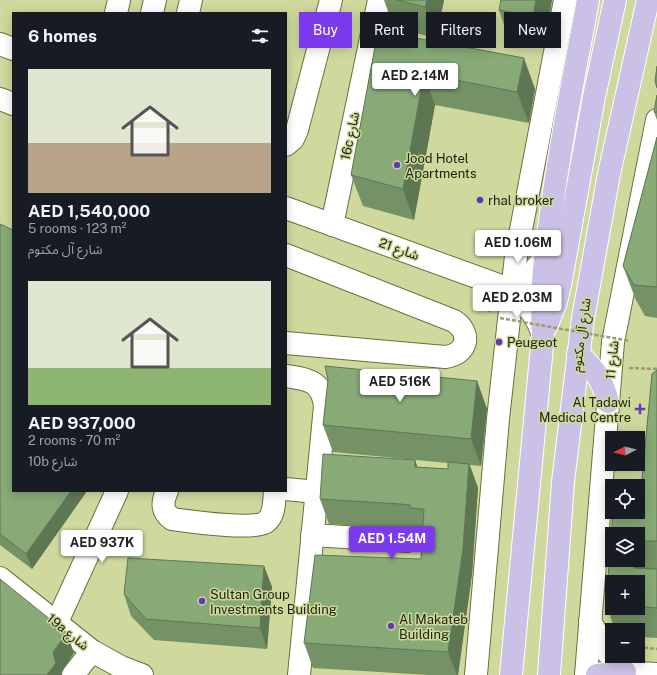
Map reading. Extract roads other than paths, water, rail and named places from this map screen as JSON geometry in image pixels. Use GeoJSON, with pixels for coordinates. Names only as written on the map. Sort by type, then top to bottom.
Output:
{"type":"FeatureCollection","features":[{"type":"Feature","properties":{"kind":"main road"},"geometry":{"type":"LineString","coordinates":[[511,675],[543,335],[542,295],[545,256],[565,122],[588,0]]}},
{"type":"Feature","properties":{"kind":"main road"},"geometry":{"type":"LineString","coordinates":[[543,335],[554,308],[560,285],[594,97],[615,0]]}},
{"type":"Feature","properties":{"kind":"main road","name":"شارع آل مكتوم"},"geometry":{"type":"LineString","coordinates":[[550,675],[563,482],[584,310],[609,174],[648,0]]}},
{"type":"Feature","properties":{"kind":"main road"},"geometry":{"type":"LineString","coordinates":[[578,354],[589,363],[598,375],[608,402]]}},
{"type":"Feature","properties":{"kind":"main road"},"geometry":{"type":"LineString","coordinates":[[597,675],[625,672]]}},
{"type":"Feature","properties":{"kind":"street"},"geometry":{"type":"LineString","coordinates":[[116,12],[119,0]]}},
{"type":"Feature","properties":{"kind":"street"},"geometry":{"type":"LineString","coordinates":[[152,12],[155,0]]}},
{"type":"Feature","properties":{"kind":"street"},"geometry":{"type":"LineString","coordinates":[[188,12],[191,0]]}},
{"type":"Feature","properties":{"kind":"street"},"geometry":{"type":"LineString","coordinates":[[287,144],[294,139],[297,130],[331,0]]}},
{"type":"Feature","properties":{"kind":"street","name":"16c شارع"},"geometry":{"type":"LineString","coordinates":[[332,225],[379,0]]}},
{"type":"Feature","properties":{"kind":"street"},"geometry":{"type":"LineString","coordinates":[[476,675],[498,419],[516,256],[565,0]]}},
{"type":"Feature","properties":{"kind":"street"},"geometry":{"type":"LineString","coordinates":[[0,44],[12,49]]}},
{"type":"Feature","properties":{"kind":"street"},"geometry":{"type":"LineString","coordinates":[[0,99],[12,104]]}},
{"type":"Feature","properties":{"kind":"street","name":"شارع 11"},"geometry":{"type":"LineString","coordinates":[[586,675],[608,402],[617,317],[657,120]]}},
{"type":"Feature","properties":{"kind":"street","name":"شارع 21"},"geometry":{"type":"LineString","coordinates":[[287,208],[512,290],[531,309],[543,335]]}},
{"type":"Feature","properties":{"kind":"street"},"geometry":{"type":"LineString","coordinates":[[287,255],[454,321],[464,331],[466,339],[460,352],[453,356],[445,357],[287,343]]}},
{"type":"Feature","properties":{"kind":"street"},"geometry":{"type":"LineString","coordinates":[[512,290],[531,275],[545,256]]}},
{"type":"Feature","properties":{"kind":"street"},"geometry":{"type":"LineString","coordinates":[[287,376],[310,380],[318,387],[323,396],[325,406],[299,675]]}},
{"type":"Feature","properties":{"kind":"street"},"geometry":{"type":"LineString","coordinates":[[287,489],[316,492]]}},
{"type":"Feature","properties":{"kind":"street"},"geometry":{"type":"LineString","coordinates":[[56,622],[117,492]]}},
{"type":"Feature","properties":{"kind":"street"},"geometry":{"type":"LineString","coordinates":[[167,492],[162,503],[163,510],[172,519],[251,527],[259,526],[266,522],[271,516],[275,492]]}},
{"type":"Feature","properties":{"kind":"street"},"geometry":{"type":"LineString","coordinates":[[312,536],[408,541]]}},
{"type":"Feature","properties":{"kind":"street"},"geometry":{"type":"LineString","coordinates":[[309,569],[332,570]]}},
{"type":"Feature","properties":{"kind":"street","name":"19a شارع"},"geometry":{"type":"LineString","coordinates":[[0,578],[92,652],[121,667],[142,675]]}},
{"type":"Feature","properties":{"kind":"street"},"geometry":{"type":"LineString","coordinates":[[590,621],[606,651],[625,672],[657,674]]}},
{"type":"Feature","properties":{"kind":"street"},"geometry":{"type":"LineString","coordinates":[[74,675],[92,652]]}},
{"type":"Feature","properties":{"kind":"place","name":"Jood Hotel Apartments"},"geometry":{"type":"Point","coordinates":[397,165]}},
{"type":"Feature","properties":{"kind":"place","name":"rhal broker"},"geometry":{"type":"Point","coordinates":[480,200]}},
{"type":"Feature","properties":{"kind":"place","name":"Peugeot"},"geometry":{"type":"Point","coordinates":[499,342]}},
{"type":"Feature","properties":{"kind":"place","name":"Al Tadawi Medical Centre"},"geometry":{"type":"Point","coordinates":[640,409]}},
{"type":"Feature","properties":{"kind":"place","name":"Sultan Group Investments Building"},"geometry":{"type":"Point","coordinates":[202,601]}},
{"type":"Feature","properties":{"kind":"place","name":"Al Makateb Building"},"geometry":{"type":"Point","coordinates":[391,626]}}]}
